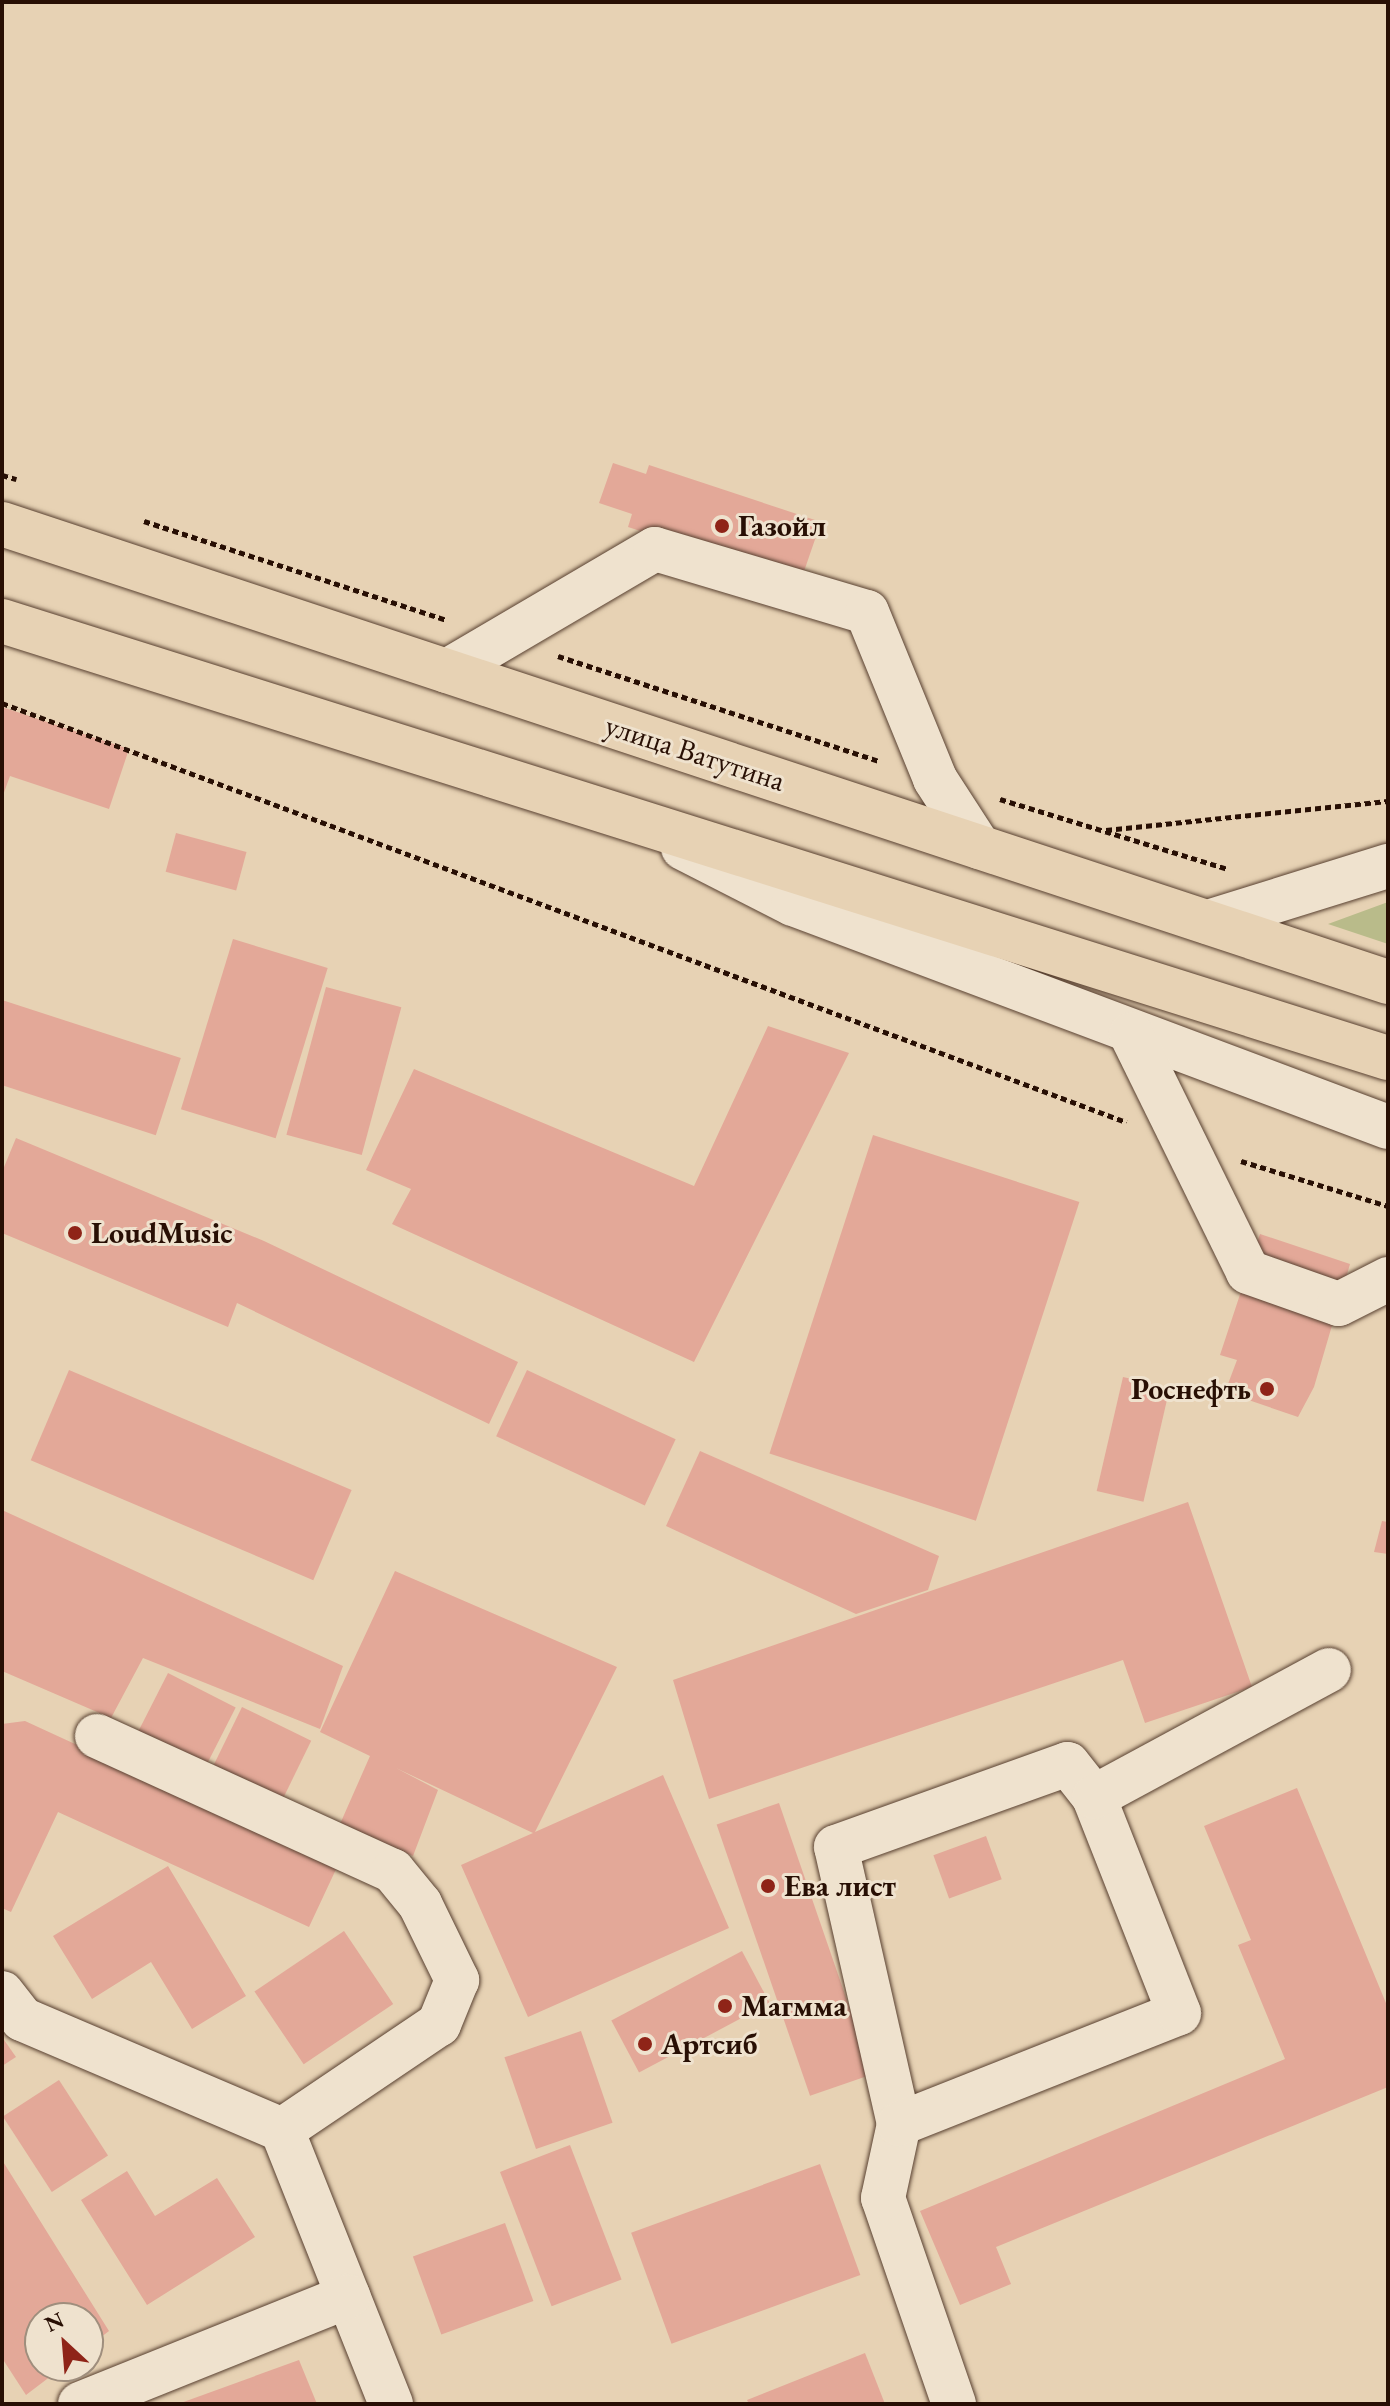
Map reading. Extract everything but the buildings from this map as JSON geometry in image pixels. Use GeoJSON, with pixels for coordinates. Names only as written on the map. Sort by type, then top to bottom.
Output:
{"type":"FeatureCollection","features":[{"type":"Feature","properties":{"kind":"main road","name":"улица Ватутина"},"geometry":{"type":"LineString","coordinates":[[2,524],[1388,982]]}},
{"type":"Feature","properties":{"kind":"main road"},"geometry":{"type":"LineString","coordinates":[[2,621],[645,829],[1388,1058]]}},
{"type":"Feature","properties":{"kind":"street"},"geometry":{"type":"LineString","coordinates":[[447,671],[655,549],[867,612],[935,779],[979,847]]}},
{"type":"Feature","properties":{"kind":"street"},"geometry":{"type":"LineString","coordinates":[[645,829],[793,904],[1131,1034],[1388,1127]]}},
{"type":"Feature","properties":{"kind":"street"},"geometry":{"type":"LineString","coordinates":[[1208,922],[1388,866]]}},
{"type":"Feature","properties":{"kind":"street"},"geometry":{"type":"LineString","coordinates":[[1131,1034],[1248,1272],[1339,1304],[1388,1279]]}},
{"type":"Feature","properties":{"kind":"street"},"geometry":{"type":"LineString","coordinates":[[1094,1797],[1329,1670]]}},
{"type":"Feature","properties":{"kind":"street"},"geometry":{"type":"LineString","coordinates":[[97,1736],[393,1871],[420,1904],[457,1980],[439,2024],[282,2130]]}},
{"type":"Feature","properties":{"kind":"street"},"geometry":{"type":"LineString","coordinates":[[899,2124],[1179,2013],[1094,1797],[1068,1764],[836,1847],[899,2124],[883,2198],[954,2404]]}},
{"type":"Feature","properties":{"kind":"street"},"geometry":{"type":"LineString","coordinates":[[2,1993],[22,2019],[282,2130],[391,2404]]}},
{"type":"Feature","properties":{"kind":"street"},"geometry":{"type":"LineString","coordinates":[[80,2404],[348,2296]]}},
{"type":"Feature","properties":{"kind":"path"},"geometry":{"type":"LineString","coordinates":[[2,475],[32,484]]}},
{"type":"Feature","properties":{"kind":"path"},"geometry":{"type":"LineString","coordinates":[[135,518],[935,779],[1233,871]]}},
{"type":"Feature","properties":{"kind":"path"},"geometry":{"type":"LineString","coordinates":[[2,703],[1188,1145],[1388,1206]]}},
{"type":"Feature","properties":{"kind":"path"},"geometry":{"type":"LineString","coordinates":[[1101,831],[1388,801]]}},
{"type":"Feature","properties":{"kind":"green space"},"geometry":{"type":"Polygon","coordinates":[[[1388,902],[1388,944],[1328,924],[1388,902]]]}},
{"type":"Feature","properties":{"kind":"place","name":"Газойл"},"geometry":{"type":"Point","coordinates":[722,526]}},
{"type":"Feature","properties":{"kind":"place","name":"LoudMusic"},"geometry":{"type":"Point","coordinates":[75,1233]}},
{"type":"Feature","properties":{"kind":"place","name":"Роснефть"},"geometry":{"type":"Point","coordinates":[1267,1389]}},
{"type":"Feature","properties":{"kind":"place","name":"Ева лист"},"geometry":{"type":"Point","coordinates":[768,1886]}},
{"type":"Feature","properties":{"kind":"place","name":"Магмма"},"geometry":{"type":"Point","coordinates":[725,2006]}},
{"type":"Feature","properties":{"kind":"place","name":"Артсиб"},"geometry":{"type":"Point","coordinates":[645,2044]}}]}
